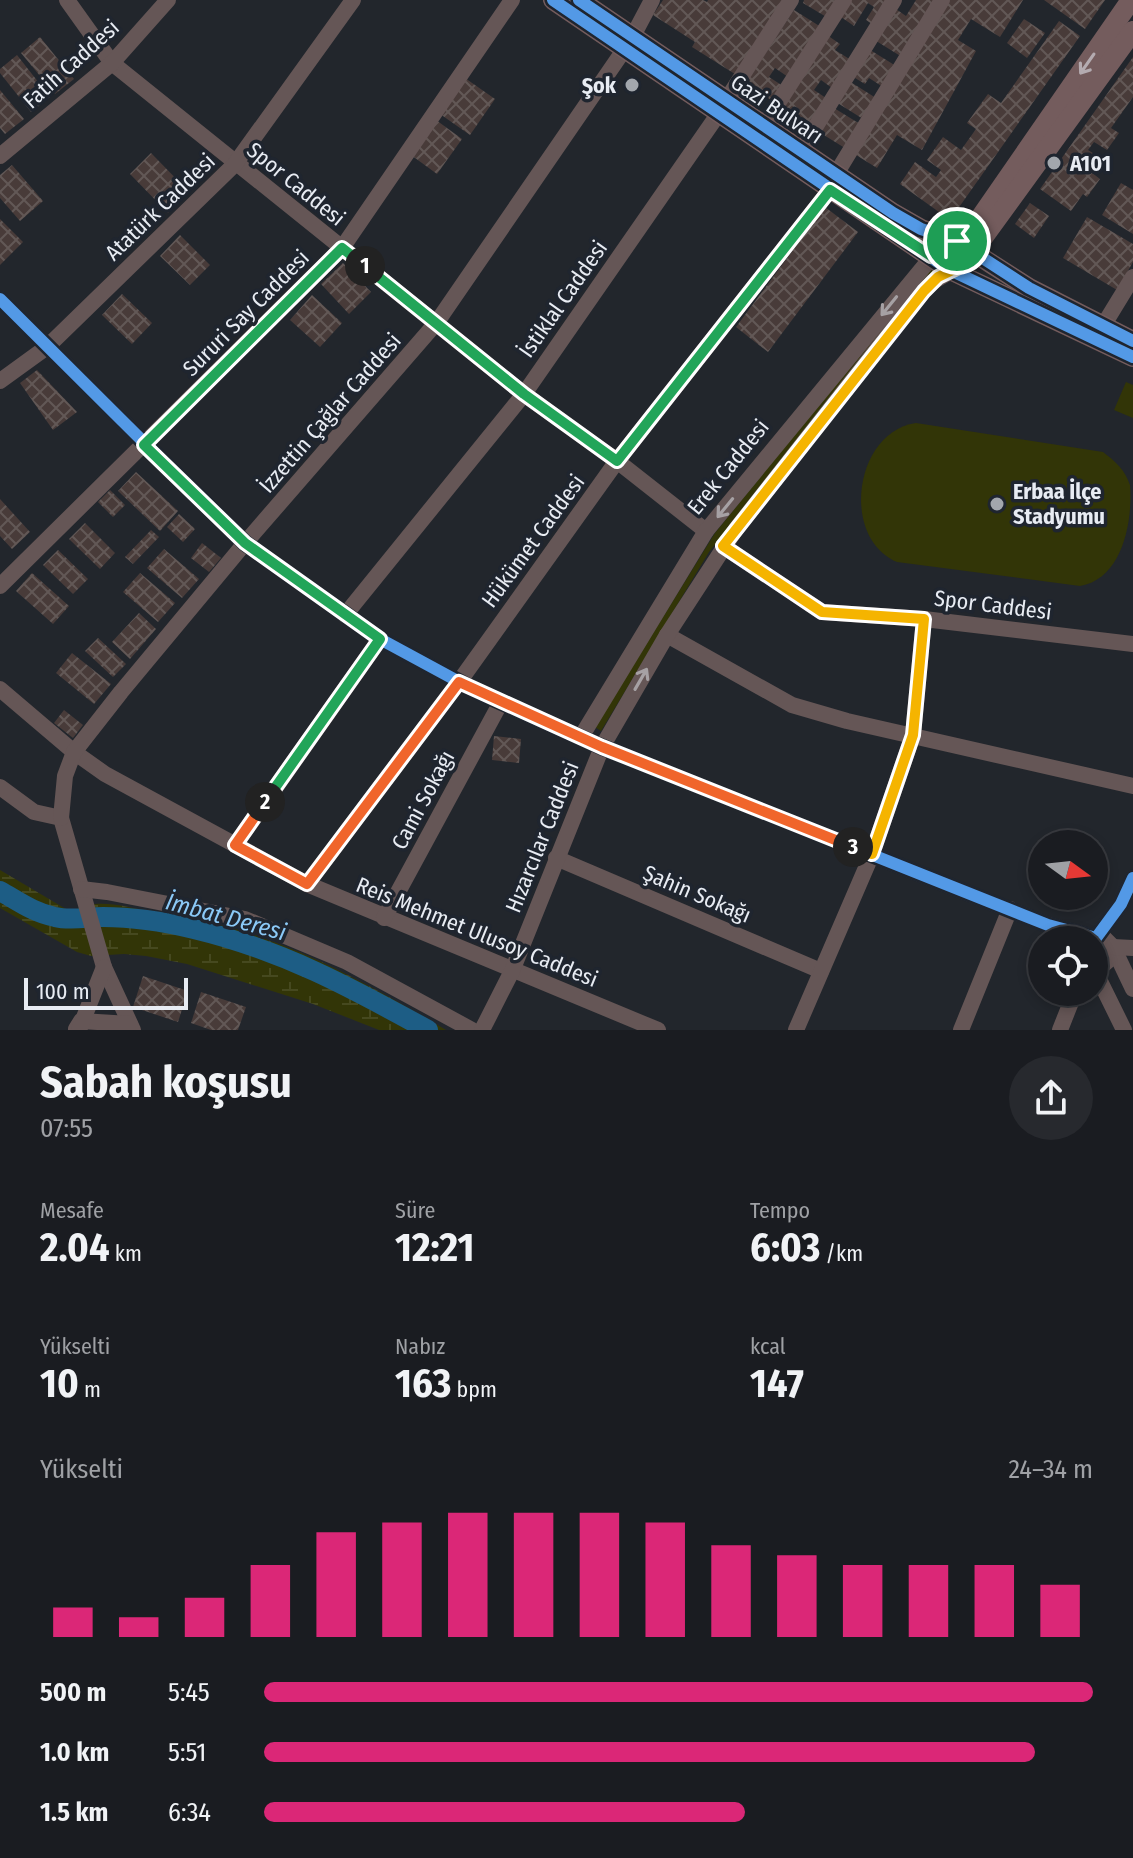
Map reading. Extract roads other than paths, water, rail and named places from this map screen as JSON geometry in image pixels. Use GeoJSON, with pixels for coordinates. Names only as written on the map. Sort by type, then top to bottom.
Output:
{"type":"FeatureCollection","features":[{"type":"Feature","properties":{"kind":"main road","name":"Gazi Bulvarı"},"geometry":{"type":"LineString","coordinates":[[553,0],[630,42]]}},
{"type":"Feature","properties":{"kind":"main road","name":"Gazi Bulvarı"},"geometry":{"type":"LineString","coordinates":[[579,0],[630,42],[833,182],[952,257],[1133,357]]}},
{"type":"Feature","properties":{"kind":"main road","name":"Erek Caddesi"},"geometry":{"type":"LineString","coordinates":[[952,257],[1131,0]]}},
{"type":"Feature","properties":{"kind":"main road","name":"Erek Caddesi"},"geometry":{"type":"LineString","coordinates":[[952,257],[1133,31]]}},
{"type":"Feature","properties":{"kind":"main road","name":"Gazi Bulvarı"},"geometry":{"type":"LineString","coordinates":[[723,106],[764,125],[801,150],[833,182],[909,223],[952,257],[1029,288],[1133,341]]}},
{"type":"Feature","properties":{"kind":"street","name":"Spor Caddesi"},"geometry":{"type":"LineString","coordinates":[[67,0],[112,63],[524,394],[617,461],[706,531]]}},
{"type":"Feature","properties":{"kind":"street","name":"Fatih Caddesi"},"geometry":{"type":"LineString","coordinates":[[0,156],[112,63],[168,0]]}},
{"type":"Feature","properties":{"kind":"street","name":"Atatürk Caddesi"},"geometry":{"type":"LineString","coordinates":[[0,381],[47,347],[235,164],[353,0]]}},
{"type":"Feature","properties":{"kind":"street","name":"Sururi Say Caddesi"},"geometry":{"type":"LineString","coordinates":[[0,586],[342,248],[512,0]]}},
{"type":"Feature","properties":{"kind":"street","name":"İzzettin Çağlar Caddesi"},"geometry":{"type":"LineString","coordinates":[[74,752],[245,543],[437,322],[630,42],[652,0]]}},
{"type":"Feature","properties":{"kind":"street","name":"İstiklal Caddesi"},"geometry":{"type":"LineString","coordinates":[[345,615],[524,394],[723,106],[791,0]]}},
{"type":"Feature","properties":{"kind":"street"},"geometry":{"type":"LineString","coordinates":[[764,125],[844,0]]}},
{"type":"Feature","properties":{"kind":"street"},"geometry":{"type":"LineString","coordinates":[[801,150],[894,0]]}},
{"type":"Feature","properties":{"kind":"street","name":"Hükümet Caddesi"},"geometry":{"type":"LineString","coordinates":[[307,884],[459,682],[617,461],[833,182],[942,0]]}},
{"type":"Feature","properties":{"kind":"street","name":"Erek Caddesi"},"geometry":{"type":"LineString","coordinates":[[581,737],[706,531],[952,257]]}},
{"type":"Feature","properties":{"kind":"street","name":"Erek Caddesi"},"geometry":{"type":"LineString","coordinates":[[602,747],[723,546],[952,257]]}},
{"type":"Feature","properties":{"kind":"street"},"geometry":{"type":"LineString","coordinates":[[1103,326],[1133,277]]}},
{"type":"Feature","properties":{"kind":"street"},"geometry":{"type":"LineString","coordinates":[[0,299],[245,543],[380,639],[459,682],[602,747],[1051,926]]}},
{"type":"Feature","properties":{"kind":"street","name":"Spor Caddesi"},"geometry":{"type":"LineString","coordinates":[[723,546],[822,612],[924,619],[1133,644]]}},
{"type":"Feature","properties":{"kind":"street"},"geometry":{"type":"LineString","coordinates":[[796,1030],[872,854],[913,735],[924,619]]}},
{"type":"Feature","properties":{"kind":"street"},"geometry":{"type":"LineString","coordinates":[[667,635],[792,705],[847,721],[1133,786]]}},
{"type":"Feature","properties":{"kind":"street"},"geometry":{"type":"LineString","coordinates":[[235,845],[380,639]]}},
{"type":"Feature","properties":{"kind":"street","name":"Reis Mehmet Ulusoy Caddesi"},"geometry":{"type":"LineString","coordinates":[[0,689],[74,752],[105,774],[307,884],[658,1030]]}},
{"type":"Feature","properties":{"kind":"street","name":"Cami Sokağı"},"geometry":{"type":"LineString","coordinates":[[384,918],[501,702]]}},
{"type":"Feature","properties":{"kind":"street","name":"Hızarcılar Caddesi"},"geometry":{"type":"LineString","coordinates":[[482,1030],[512,971],[602,747]]}},
{"type":"Feature","properties":{"kind":"street"},"geometry":{"type":"LineString","coordinates":[[74,752],[62,789],[61,818],[104,967],[132,1027],[78,1027],[104,967]]}},
{"type":"Feature","properties":{"kind":"street"},"geometry":{"type":"LineString","coordinates":[[0,787],[34,812],[61,818]]}},
{"type":"Feature","properties":{"kind":"street","name":"Şahin Sokağı"},"geometry":{"type":"LineString","coordinates":[[556,858],[821,971]]}},
{"type":"Feature","properties":{"kind":"street"},"geometry":{"type":"LineString","coordinates":[[1104,926],[1121,904],[1133,878]]}},
{"type":"Feature","properties":{"kind":"street"},"geometry":{"type":"LineString","coordinates":[[81,889],[245,919],[347,962],[472,1030]]}},
{"type":"Feature","properties":{"kind":"street"},"geometry":{"type":"LineString","coordinates":[[1108,960],[1121,904]]}},
{"type":"Feature","properties":{"kind":"street"},"geometry":{"type":"LineString","coordinates":[[961,1030],[1010,909]]}},
{"type":"Feature","properties":{"kind":"street"},"geometry":{"type":"LineString","coordinates":[[1108,940],[1133,989]]}},
{"type":"Feature","properties":{"kind":"street"},"geometry":{"type":"LineString","coordinates":[[1113,947],[1133,948]]}},
{"type":"Feature","properties":{"kind":"street"},"geometry":{"type":"LineString","coordinates":[[1108,995],[1124,1030]]}},
{"type":"Feature","properties":{"kind":"street"},"geometry":{"type":"LineString","coordinates":[[1060,1030],[1071,1006]]}},
{"type":"Feature","properties":{"kind":"waterway","name":"İmbat Deresi"},"geometry":{"type":"LineString","coordinates":[[0,891],[33,910],[55,917],[160,922],[257,948],[315,971],[428,1030]]}},
{"type":"Feature","properties":{"kind":"place","name":"Şok"},"geometry":{"type":"Point","coordinates":[632,85]}},
{"type":"Feature","properties":{"kind":"place","name":"A101"},"geometry":{"type":"Point","coordinates":[1054,163]}},
{"type":"Feature","properties":{"kind":"place","name":"Erbaa İlçe Stadyumu"},"geometry":{"type":"Point","coordinates":[997,504]}}]}
